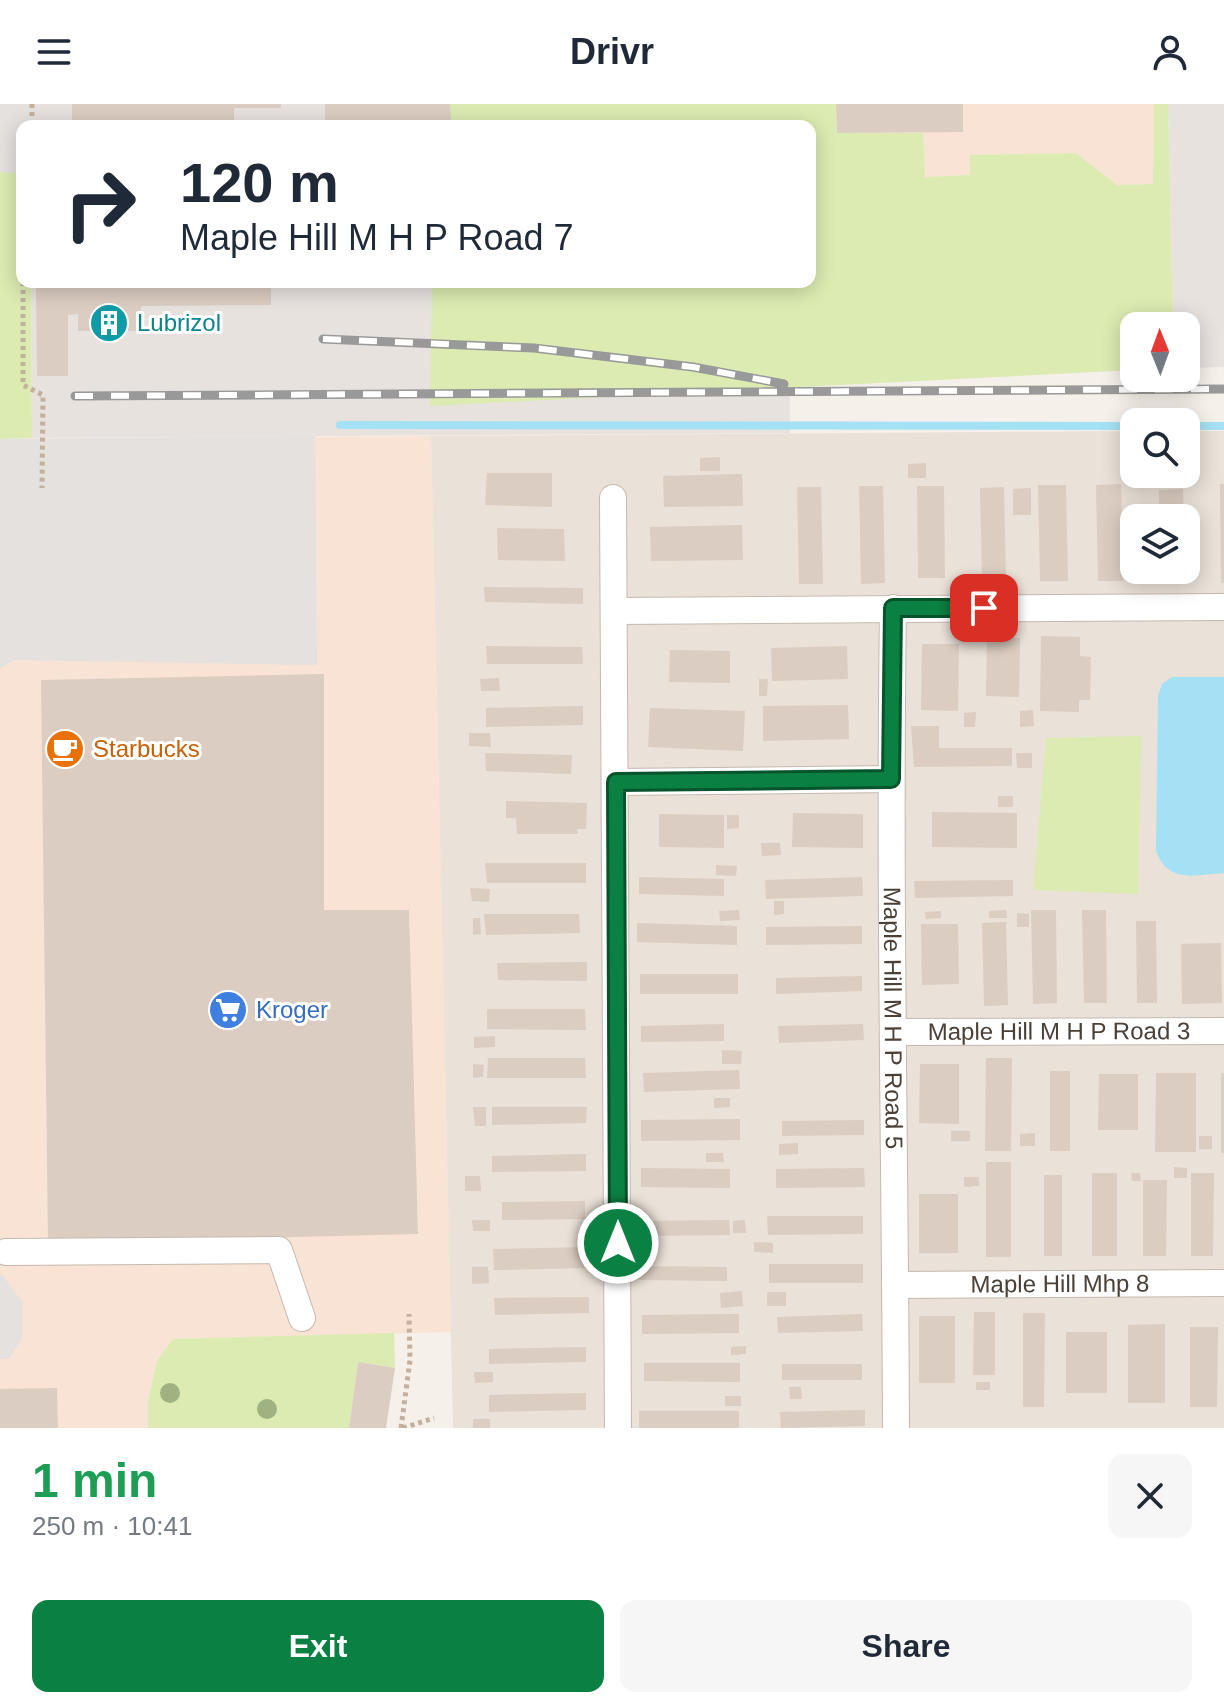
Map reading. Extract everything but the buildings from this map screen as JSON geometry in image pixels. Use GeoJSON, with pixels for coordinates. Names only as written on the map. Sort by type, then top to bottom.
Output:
{"type":"FeatureCollection","features":[{"type":"Feature","properties":{"kind":"street"},"geometry":{"type":"LineString","coordinates":[[613,498],[618,1428]]}},
{"type":"Feature","properties":{"kind":"street"},"geometry":{"type":"LineString","coordinates":[[615,611],[1224,607]]}},
{"type":"Feature","properties":{"kind":"street","name":"Maple Hill M H P Road 5"},"geometry":{"type":"LineString","coordinates":[[893,608],[891,779],[896,1428]]}},
{"type":"Feature","properties":{"kind":"street"},"geometry":{"type":"LineString","coordinates":[[616,782],[891,779]]}},
{"type":"Feature","properties":{"kind":"street","name":"Maple Hill M H P Road 3"},"geometry":{"type":"LineString","coordinates":[[895,1032],[1224,1031]]}},
{"type":"Feature","properties":{"kind":"street"},"geometry":{"type":"LineString","coordinates":[[6,1252],[279,1250],[302,1318]]}},
{"type":"Feature","properties":{"kind":"street","name":"Maple Hill Mhp 8"},"geometry":{"type":"LineString","coordinates":[[896,1285],[1224,1283]]}},
{"type":"Feature","properties":{"kind":"path"},"geometry":{"type":"LineString","coordinates":[[23,288],[23,385],[43,395],[42,488]]}},
{"type":"Feature","properties":{"kind":"path"},"geometry":{"type":"LineString","coordinates":[[409,1314],[410,1360],[402,1428],[434,1418]]}},
{"type":"Feature","properties":{"kind":"shaded area"},"geometry":{"type":"Polygon","coordinates":[[[0,104],[788,104],[788,120],[16,120],[16,173],[0,173],[0,104]]]}},
{"type":"Feature","properties":{"kind":"shaded area"},"geometry":{"type":"Polygon","coordinates":[[[0,104],[30,104],[30,120],[16,120],[16,173],[0,172],[0,104]]]}},
{"type":"Feature","properties":{"kind":"shaded area"},"geometry":{"type":"Polygon","coordinates":[[[836,104],[1154,104],[1153,184],[1116,185],[1076,153],[971,155],[970,175],[924,177],[837,133],[836,104]]]}},
{"type":"Feature","properties":{"kind":"shaded area"},"geometry":{"type":"Polygon","coordinates":[[[1168,104],[1224,104],[1224,367],[1200,368],[1200,312],[1173,312],[1168,104]]]}},
{"type":"Feature","properties":{"kind":"shaded area"},"geometry":{"type":"Polygon","coordinates":[[[31,288],[789,288],[790,433],[32,438],[31,288]]]}},
{"type":"Feature","properties":{"kind":"shaded area"},"geometry":{"type":"Polygon","coordinates":[[[1120,431],[1120,488],[1200,488],[1200,431],[1224,431],[1224,1428],[453,1428],[431,436],[1120,431]]]}},
{"type":"Feature","properties":{"kind":"shaded area"},"geometry":{"type":"Polygon","coordinates":[[[315,436],[317,665],[14,660],[0,669],[0,439],[315,436]]]}},
{"type":"Feature","properties":{"kind":"shaded area"},"geometry":{"type":"Polygon","coordinates":[[[431,436],[451,1332],[173,1339],[157,1361],[148,1401],[148,1428],[0,1428],[0,439],[431,436]]]}},
{"type":"Feature","properties":{"kind":"shaded area"},"geometry":{"type":"Polygon","coordinates":[[[0,1272],[23,1303],[22,1338],[9,1359],[0,1359],[0,1272]]]}},
{"type":"Feature","properties":{"kind":"green space"},"geometry":{"type":"Polygon","coordinates":[[[434,104],[836,104],[837,133],[923,133],[925,177],[970,175],[970,155],[1076,153],[1117,185],[1153,184],[1154,104],[1168,104],[1173,312],[1120,312],[1120,371],[430,406],[432,288],[816,288],[816,120],[434,120],[434,104]]]}},
{"type":"Feature","properties":{"kind":"green space"},"geometry":{"type":"Polygon","coordinates":[[[0,172],[16,173],[16,288],[31,288],[32,438],[0,439],[0,172]]]}},
{"type":"Feature","properties":{"kind":"green space"},"geometry":{"type":"Polygon","coordinates":[[[1141,736],[1138,894],[1033,890],[1046,738],[1141,736]]]}},
{"type":"Feature","properties":{"kind":"green space"},"geometry":{"type":"Polygon","coordinates":[[[394,1333],[395,1368],[358,1362],[349,1428],[148,1428],[148,1401],[157,1361],[173,1339],[394,1333]]]}},
{"type":"Feature","properties":{"kind":"water"},"geometry":{"type":"Polygon","coordinates":[[[1172,677],[1224,677],[1224,873],[1193,876],[1175,873],[1161,862],[1156,851],[1158,696],[1162,684],[1172,677]]]}},
{"type":"Feature","properties":{"kind":"waterway"},"geometry":{"type":"LineString","coordinates":[[340,425],[1120,426]]}},
{"type":"Feature","properties":{"kind":"waterway"},"geometry":{"type":"LineString","coordinates":[[1200,426],[1224,426]]}},
{"type":"Feature","properties":{"kind":"railway"},"geometry":{"type":"LineString","coordinates":[[323,339],[534,348],[693,367],[784,384]]}},
{"type":"Feature","properties":{"kind":"railway"},"geometry":{"type":"LineString","coordinates":[[75,396],[1224,389]]}},
{"type":"Feature","properties":{"kind":"place","name":"Lubrizol"},"geometry":{"type":"Point","coordinates":[109,323]}},
{"type":"Feature","properties":{"kind":"place","name":"Starbucks"},"geometry":{"type":"Point","coordinates":[65,749]}},
{"type":"Feature","properties":{"kind":"place","name":"Kroger"},"geometry":{"type":"Point","coordinates":[228,1010]}},
{"type":"Feature","properties":{"kind":"route"},"geometry":{"type":"LineString","coordinates":[[618,1243],[616,782],[891,779],[893,608],[984,608]]}}]}
